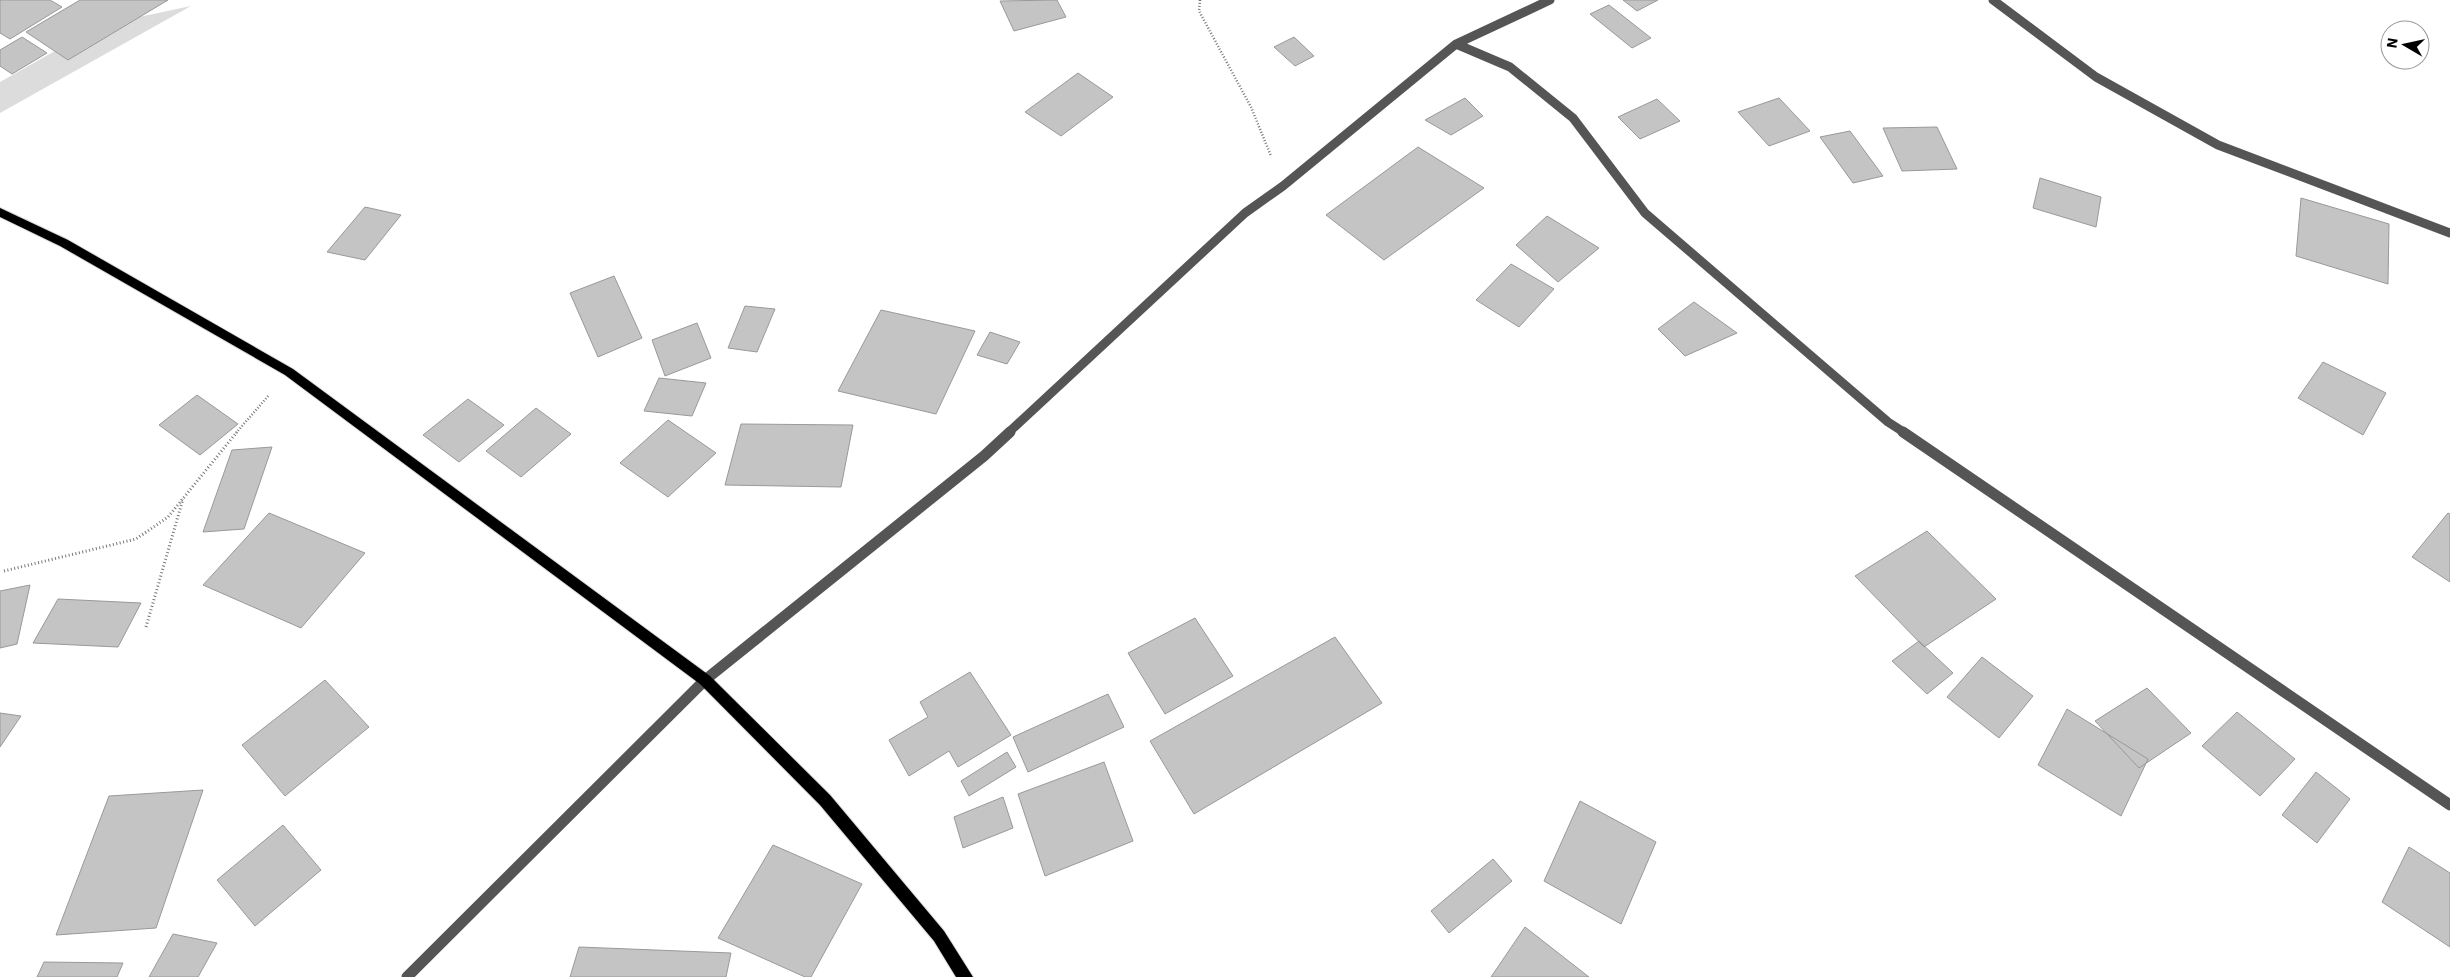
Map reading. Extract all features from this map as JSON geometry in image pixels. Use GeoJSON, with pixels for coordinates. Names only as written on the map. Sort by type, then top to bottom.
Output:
{"type":"FeatureCollection","features":[{"type":"Feature","properties":{"kind":"main road"},"geometry":{"type":"LineString","coordinates":[[0,212],[64,243],[289,372],[705,680],[825,800],[938,936],[965,977]]}},
{"type":"Feature","properties":{"kind":"street"},"geometry":{"type":"LineString","coordinates":[[407,977],[705,680],[984,456],[1245,213],[1283,186],[1456,44],[1550,0]]}},
{"type":"Feature","properties":{"kind":"street"},"geometry":{"type":"LineString","coordinates":[[1993,0],[2096,77],[2218,145],[2450,232]]}},
{"type":"Feature","properties":{"kind":"street"},"geometry":{"type":"LineString","coordinates":[[1456,44],[1510,67],[1574,118],[1644,213],[1888,422],[2450,805]]}},
{"type":"Feature","properties":{"kind":"path"},"geometry":{"type":"LineString","coordinates":[[1200,0],[1199,11],[1251,107],[1283,186]]}},
{"type":"Feature","properties":{"kind":"path"},"geometry":{"type":"LineString","coordinates":[[4,571],[136,539],[168,517],[289,372]]}},
{"type":"Feature","properties":{"kind":"path"},"geometry":{"type":"LineString","coordinates":[[146,626],[184,496]]}},
{"type":"Feature","properties":{"kind":"shaded area"},"geometry":{"type":"Polygon","coordinates":[[[191,6],[0,113],[0,82],[101,25],[191,6]]]}},
{"type":"Feature","properties":{"kind":"building"},"geometry":{"type":"Polygon","coordinates":[[[0,0],[50,0],[62,7],[10,39],[0,33],[0,0]]]}},
{"type":"Feature","properties":{"kind":"building"},"geometry":{"type":"Polygon","coordinates":[[[80,0],[168,0],[68,60],[26,32],[80,0]]]}},
{"type":"Feature","properties":{"kind":"building"},"geometry":{"type":"Polygon","coordinates":[[[1057,0],[1066,17],[1014,31],[1000,1],[1057,0]]]}},
{"type":"Feature","properties":{"kind":"building"},"geometry":{"type":"Polygon","coordinates":[[[1623,0],[1658,0],[1637,11],[1623,0]]]}},
{"type":"Feature","properties":{"kind":"building"},"geometry":{"type":"Polygon","coordinates":[[[1609,5],[1651,38],[1632,48],[1590,14],[1609,5]]]}},
{"type":"Feature","properties":{"kind":"building"},"geometry":{"type":"Polygon","coordinates":[[[22,37],[47,53],[12,74],[0,66],[0,50],[22,37]]]}},
{"type":"Feature","properties":{"kind":"building"},"geometry":{"type":"Polygon","coordinates":[[[1294,37],[1314,56],[1295,66],[1274,47],[1294,37]]]}},
{"type":"Feature","properties":{"kind":"building"},"geometry":{"type":"Polygon","coordinates":[[[1078,73],[1113,97],[1061,136],[1025,112],[1078,73]]]}},
{"type":"Feature","properties":{"kind":"building"},"geometry":{"type":"Polygon","coordinates":[[[1465,98],[1483,116],[1451,135],[1425,120],[1465,98]]]}},
{"type":"Feature","properties":{"kind":"building"},"geometry":{"type":"Polygon","coordinates":[[[1779,98],[1810,131],[1769,146],[1738,112],[1779,98]]]}},
{"type":"Feature","properties":{"kind":"building"},"geometry":{"type":"Polygon","coordinates":[[[1657,99],[1680,121],[1640,139],[1618,117],[1657,99]]]}},
{"type":"Feature","properties":{"kind":"building"},"geometry":{"type":"Polygon","coordinates":[[[1937,127],[1957,169],[1902,171],[1883,128],[1937,127]]]}},
{"type":"Feature","properties":{"kind":"building"},"geometry":{"type":"Polygon","coordinates":[[[1850,131],[1883,176],[1853,183],[1820,137],[1850,131]]]}},
{"type":"Feature","properties":{"kind":"building"},"geometry":{"type":"Polygon","coordinates":[[[1418,147],[1484,188],[1384,260],[1326,215],[1418,147]]]}},
{"type":"Feature","properties":{"kind":"building"},"geometry":{"type":"Polygon","coordinates":[[[2040,178],[2101,197],[2096,227],[2033,208],[2040,178]]]}},
{"type":"Feature","properties":{"kind":"building"},"geometry":{"type":"Polygon","coordinates":[[[2301,198],[2389,224],[2388,284],[2296,256],[2301,198]]]}},
{"type":"Feature","properties":{"kind":"building"},"geometry":{"type":"Polygon","coordinates":[[[365,207],[401,215],[365,260],[327,252],[365,207]]]}},
{"type":"Feature","properties":{"kind":"building"},"geometry":{"type":"Polygon","coordinates":[[[1547,216],[1599,248],[1558,282],[1516,245],[1547,216]]]}},
{"type":"Feature","properties":{"kind":"building"},"geometry":{"type":"Polygon","coordinates":[[[1511,264],[1554,289],[1519,327],[1476,300],[1511,264]]]}},
{"type":"Feature","properties":{"kind":"building"},"geometry":{"type":"Polygon","coordinates":[[[614,276],[642,338],[598,357],[570,293],[614,276]]]}},
{"type":"Feature","properties":{"kind":"building"},"geometry":{"type":"Polygon","coordinates":[[[1694,302],[1737,333],[1685,356],[1658,329],[1694,302]]]}},
{"type":"Feature","properties":{"kind":"building"},"geometry":{"type":"Polygon","coordinates":[[[745,306],[775,309],[757,352],[728,348],[745,306]]]}},
{"type":"Feature","properties":{"kind":"building"},"geometry":{"type":"Polygon","coordinates":[[[881,310],[975,331],[936,414],[838,391],[881,310]]]}},
{"type":"Feature","properties":{"kind":"building"},"geometry":{"type":"Polygon","coordinates":[[[697,323],[711,358],[665,376],[652,340],[697,323]]]}},
{"type":"Feature","properties":{"kind":"building"},"geometry":{"type":"Polygon","coordinates":[[[990,332],[1020,342],[1007,364],[977,355],[990,332]]]}},
{"type":"Feature","properties":{"kind":"building"},"geometry":{"type":"Polygon","coordinates":[[[2323,362],[2386,393],[2363,435],[2298,398],[2323,362]]]}},
{"type":"Feature","properties":{"kind":"building"},"geometry":{"type":"Polygon","coordinates":[[[659,378],[706,383],[692,416],[644,411],[659,378]]]}},
{"type":"Feature","properties":{"kind":"building"},"geometry":{"type":"Polygon","coordinates":[[[197,395],[238,424],[200,455],[159,425],[197,395]]]}},
{"type":"Feature","properties":{"kind":"building"},"geometry":{"type":"Polygon","coordinates":[[[468,399],[504,425],[459,462],[423,435],[468,399]]]}},
{"type":"Feature","properties":{"kind":"building"},"geometry":{"type":"Polygon","coordinates":[[[536,408],[571,434],[521,477],[486,451],[536,408]]]}},
{"type":"Feature","properties":{"kind":"building"},"geometry":{"type":"Polygon","coordinates":[[[668,420],[716,453],[668,497],[620,463],[668,420]]]}},
{"type":"Feature","properties":{"kind":"building"},"geometry":{"type":"Polygon","coordinates":[[[741,424],[853,425],[841,487],[725,485],[741,424]]]}},
{"type":"Feature","properties":{"kind":"building"},"geometry":{"type":"Polygon","coordinates":[[[272,447],[244,529],[203,532],[232,450],[272,447]]]}},
{"type":"Feature","properties":{"kind":"building"},"geometry":{"type":"Polygon","coordinates":[[[269,513],[365,553],[301,628],[203,585],[269,513]]]}},
{"type":"Feature","properties":{"kind":"building"},"geometry":{"type":"Polygon","coordinates":[[[2448,513],[2450,514],[2450,582],[2412,557],[2448,513]]]}},
{"type":"Feature","properties":{"kind":"building"},"geometry":{"type":"Polygon","coordinates":[[[1927,531],[1996,599],[1924,647],[1855,576],[1927,531]]]}},
{"type":"Feature","properties":{"kind":"building"},"geometry":{"type":"Polygon","coordinates":[[[30,585],[17,644],[0,648],[0,591],[30,585]]]}},
{"type":"Feature","properties":{"kind":"building"},"geometry":{"type":"Polygon","coordinates":[[[58,599],[141,603],[118,647],[33,643],[58,599]]]}},
{"type":"Feature","properties":{"kind":"building"},"geometry":{"type":"Polygon","coordinates":[[[1195,618],[1233,676],[1165,714],[1128,653],[1195,618]]]}},
{"type":"Feature","properties":{"kind":"building"},"geometry":{"type":"Polygon","coordinates":[[[1335,637],[1382,703],[1194,814],[1150,741],[1335,637]]]}},
{"type":"Feature","properties":{"kind":"building"},"geometry":{"type":"Polygon","coordinates":[[[1919,641],[1953,673],[1927,694],[1892,661],[1919,641]]]}},
{"type":"Feature","properties":{"kind":"building"},"geometry":{"type":"Polygon","coordinates":[[[1982,657],[2033,696],[1999,738],[1947,697],[1982,657]]]}},
{"type":"Feature","properties":{"kind":"building"},"geometry":{"type":"Polygon","coordinates":[[[970,672],[1011,735],[958,767],[949,751],[909,776],[889,740],[928,717],[920,702],[970,672]]]}},
{"type":"Feature","properties":{"kind":"building"},"geometry":{"type":"Polygon","coordinates":[[[325,680],[369,727],[285,796],[242,745],[325,680]]]}},
{"type":"Feature","properties":{"kind":"building"},"geometry":{"type":"Polygon","coordinates":[[[2147,688],[2191,733],[2139,768],[2095,721],[2147,688]]]}},
{"type":"Feature","properties":{"kind":"building"},"geometry":{"type":"Polygon","coordinates":[[[1108,694],[1124,727],[1028,772],[1013,737],[1108,694]]]}},
{"type":"Feature","properties":{"kind":"building"},"geometry":{"type":"Polygon","coordinates":[[[2067,709],[2148,759],[2121,816],[2038,765],[2067,709]]]}},
{"type":"Feature","properties":{"kind":"building"},"geometry":{"type":"Polygon","coordinates":[[[2237,712],[2295,759],[2260,796],[2202,746],[2237,712]]]}},
{"type":"Feature","properties":{"kind":"building"},"geometry":{"type":"Polygon","coordinates":[[[0,713],[21,716],[0,747],[0,713]]]}},
{"type":"Feature","properties":{"kind":"building"},"geometry":{"type":"Polygon","coordinates":[[[1007,752],[1016,767],[969,796],[961,781],[1007,752]]]}},
{"type":"Feature","properties":{"kind":"building"},"geometry":{"type":"Polygon","coordinates":[[[1104,762],[1133,841],[1045,876],[1018,794],[1104,762]]]}},
{"type":"Feature","properties":{"kind":"building"},"geometry":{"type":"Polygon","coordinates":[[[2316,772],[2350,799],[2317,843],[2282,815],[2316,772]]]}},
{"type":"Feature","properties":{"kind":"building"},"geometry":{"type":"Polygon","coordinates":[[[203,790],[156,928],[56,935],[109,796],[203,790]]]}},
{"type":"Feature","properties":{"kind":"building"},"geometry":{"type":"Polygon","coordinates":[[[1003,797],[1013,828],[963,848],[954,817],[1003,797]]]}},
{"type":"Feature","properties":{"kind":"building"},"geometry":{"type":"Polygon","coordinates":[[[1580,801],[1656,842],[1621,924],[1544,881],[1580,801]]]}},
{"type":"Feature","properties":{"kind":"building"},"geometry":{"type":"Polygon","coordinates":[[[283,825],[321,870],[255,926],[217,880],[283,825]]]}},
{"type":"Feature","properties":{"kind":"building"},"geometry":{"type":"Polygon","coordinates":[[[773,845],[862,884],[811,977],[805,977],[718,938],[773,845]]]}},
{"type":"Feature","properties":{"kind":"building"},"geometry":{"type":"Polygon","coordinates":[[[2409,847],[2450,873],[2450,947],[2382,902],[2409,847]]]}},
{"type":"Feature","properties":{"kind":"building"},"geometry":{"type":"Polygon","coordinates":[[[1493,859],[1512,881],[1449,933],[1431,911],[1493,859]]]}},
{"type":"Feature","properties":{"kind":"building"},"geometry":{"type":"Polygon","coordinates":[[[1525,927],[1589,977],[1491,977],[1525,927]]]}},
{"type":"Feature","properties":{"kind":"building"},"geometry":{"type":"Polygon","coordinates":[[[173,934],[217,943],[198,977],[149,977],[173,934]]]}},
{"type":"Feature","properties":{"kind":"building"},"geometry":{"type":"Polygon","coordinates":[[[579,947],[731,953],[726,977],[570,977],[579,947]]]}},
{"type":"Feature","properties":{"kind":"building"},"geometry":{"type":"Polygon","coordinates":[[[44,962],[123,963],[117,977],[37,977],[44,962]]]}}]}
